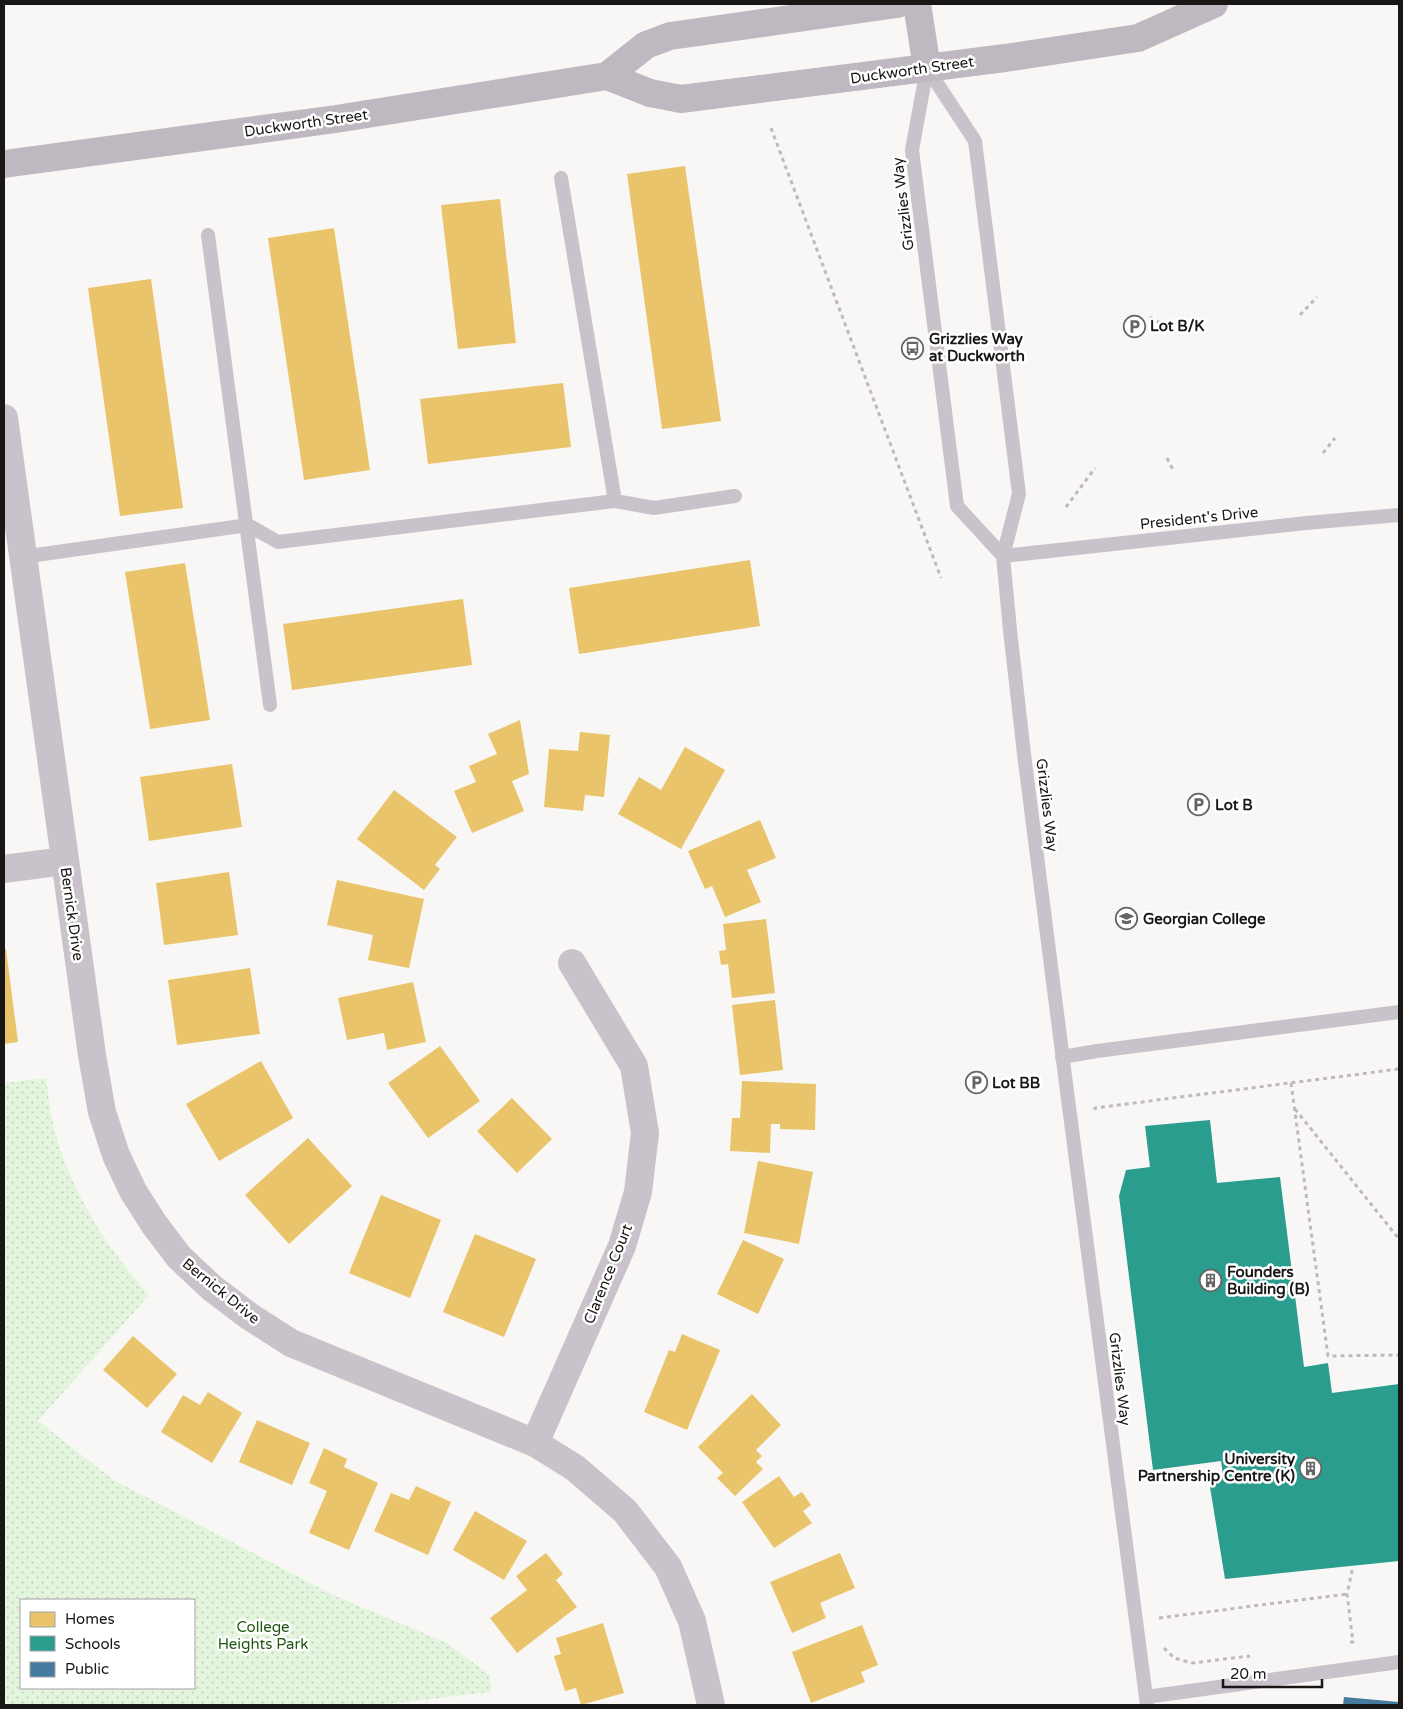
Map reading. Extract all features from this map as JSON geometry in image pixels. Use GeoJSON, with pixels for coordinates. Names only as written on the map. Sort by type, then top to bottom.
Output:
{"type":"FeatureCollection","features":[{"type":"Feature","properties":{"kind":"main road","name":"Duckworth Street"},"geometry":{"type":"LineString","coordinates":[[4,164],[336,120],[606,76],[646,45],[670,36],[897,4]]}},
{"type":"Feature","properties":{"kind":"main road"},"geometry":{"type":"LineString","coordinates":[[917,4],[927,68]]}},
{"type":"Feature","properties":{"kind":"main road","name":"Duckworth Street"},"geometry":{"type":"LineString","coordinates":[[606,76],[650,93],[681,99],[927,68],[1138,38],[1214,4]]}},
{"type":"Feature","properties":{"kind":"street","name":"Bernick Drive"},"geometry":{"type":"LineString","coordinates":[[4,418],[92,1055],[102,1112],[116,1155],[133,1191],[154,1224],[179,1257],[212,1288],[234,1305],[291,1343],[535,1443],[575,1468],[625,1511],[668,1567],[692,1621],[711,1705]]}},
{"type":"Feature","properties":{"kind":"street"},"geometry":{"type":"LineString","coordinates":[[4,869],[64,861]]}},
{"type":"Feature","properties":{"kind":"street","name":"Clarence Court"},"geometry":{"type":"LineString","coordinates":[[535,1443],[622,1246],[638,1192],[645,1133],[634,1066],[572,963]]}},
{"type":"Feature","properties":{"kind":"lane","name":"Grizzlies Way"},"geometry":{"type":"LineString","coordinates":[[927,68],[912,150],[958,506],[1003,556]]}},
{"type":"Feature","properties":{"kind":"lane","name":"Grizzlies Way"},"geometry":{"type":"LineString","coordinates":[[927,68],[975,141],[1019,494],[1003,556],[1024,754],[1146,1701]]}},
{"type":"Feature","properties":{"kind":"lane"},"geometry":{"type":"LineString","coordinates":[[561,178],[615,501]]}},
{"type":"Feature","properties":{"kind":"lane"},"geometry":{"type":"LineString","coordinates":[[208,235],[248,526],[270,705]]}},
{"type":"Feature","properties":{"kind":"lane"},"geometry":{"type":"LineString","coordinates":[[22,557],[248,526],[278,542],[615,501],[654,508],[735,496]]}},
{"type":"Feature","properties":{"kind":"lane","name":"President's Drive"},"geometry":{"type":"LineString","coordinates":[[1003,556],[1306,523],[1399,515]]}},
{"type":"Feature","properties":{"kind":"lane"},"geometry":{"type":"LineString","coordinates":[[1062,1057],[1097,1050],[1399,1012]]}},
{"type":"Feature","properties":{"kind":"lane"},"geometry":{"type":"LineString","coordinates":[[1146,1701],[1399,1662]]}},
{"type":"Feature","properties":{"kind":"path"},"geometry":{"type":"LineString","coordinates":[[771,128],[941,578]]}},
{"type":"Feature","properties":{"kind":"path"},"geometry":{"type":"LineString","coordinates":[[1300,316],[1318,297]]}},
{"type":"Feature","properties":{"kind":"path"},"geometry":{"type":"LineString","coordinates":[[1150,317],[1169,328]]}},
{"type":"Feature","properties":{"kind":"path"},"geometry":{"type":"LineString","coordinates":[[1323,453],[1335,438]]}},
{"type":"Feature","properties":{"kind":"path"},"geometry":{"type":"LineString","coordinates":[[1167,458],[1172,470]]}},
{"type":"Feature","properties":{"kind":"path"},"geometry":{"type":"LineString","coordinates":[[1066,507],[1095,468]]}},
{"type":"Feature","properties":{"kind":"path"},"geometry":{"type":"LineString","coordinates":[[1095,1113],[1095,1108],[1399,1069]]}},
{"type":"Feature","properties":{"kind":"path"},"geometry":{"type":"LineString","coordinates":[[1291,1082],[1328,1356],[1399,1355]]}},
{"type":"Feature","properties":{"kind":"path"},"geometry":{"type":"LineString","coordinates":[[1294,1109],[1399,1238]]}},
{"type":"Feature","properties":{"kind":"path"},"geometry":{"type":"LineString","coordinates":[[1344,1643],[1353,1642],[1347,1594],[1353,1566]]}},
{"type":"Feature","properties":{"kind":"path"},"geometry":{"type":"LineString","coordinates":[[1157,1626],[1156,1618],[1347,1594]]}},
{"type":"Feature","properties":{"kind":"path"},"geometry":{"type":"LineString","coordinates":[[1160,1643],[1174,1658],[1192,1663],[1258,1655]]}},
{"type":"Feature","properties":{"kind":"green space","name":"College Heights Park"},"geometry":{"type":"Polygon","coordinates":[[[46,1078],[51,1114],[59,1144],[77,1191],[102,1235],[149,1295],[38,1421],[114,1480],[333,1595],[445,1642],[490,1675],[491,1692],[378,1705],[4,1705],[4,1083],[46,1078]]]}},
{"type":"Feature","properties":{"kind":"building: Homes"},"geometry":{"type":"Polygon","coordinates":[[[685,166],[721,421],[662,429],[627,174],[685,166]]]}},
{"type":"Feature","properties":{"kind":"building: Homes"},"geometry":{"type":"Polygon","coordinates":[[[500,199],[516,343],[458,349],[441,205],[500,199]]]}},
{"type":"Feature","properties":{"kind":"building: Homes"},"geometry":{"type":"Polygon","coordinates":[[[334,228],[370,470],[304,480],[268,238],[334,228]]]}},
{"type":"Feature","properties":{"kind":"building: Homes"},"geometry":{"type":"Polygon","coordinates":[[[151,279],[183,508],[120,516],[88,288],[151,279]]]}},
{"type":"Feature","properties":{"kind":"building: Homes"},"geometry":{"type":"Polygon","coordinates":[[[563,383],[571,447],[428,464],[420,399],[563,383]]]}},
{"type":"Feature","properties":{"kind":"building: Homes"},"geometry":{"type":"Polygon","coordinates":[[[750,560],[760,626],[579,654],[569,588],[750,560]]]}},
{"type":"Feature","properties":{"kind":"building: Homes"},"geometry":{"type":"Polygon","coordinates":[[[185,563],[210,720],[150,729],[125,572],[185,563]]]}},
{"type":"Feature","properties":{"kind":"building: Homes"},"geometry":{"type":"Polygon","coordinates":[[[463,599],[472,665],[292,690],[283,624],[463,599]]]}},
{"type":"Feature","properties":{"kind":"building: Homes"},"geometry":{"type":"Polygon","coordinates":[[[520,720],[529,774],[512,781],[524,811],[472,833],[454,791],[476,782],[469,766],[497,754],[488,734],[520,720]]]}},
{"type":"Feature","properties":{"kind":"building: Homes"},"geometry":{"type":"Polygon","coordinates":[[[580,732],[610,735],[604,797],[585,795],[583,811],[544,807],[549,749],[578,751],[580,732]]]}},
{"type":"Feature","properties":{"kind":"building: Homes"},"geometry":{"type":"Polygon","coordinates":[[[685,747],[725,770],[681,849],[618,814],[639,777],[661,790],[685,747]]]}},
{"type":"Feature","properties":{"kind":"building: Homes"},"geometry":{"type":"Polygon","coordinates":[[[232,764],[242,827],[149,841],[140,777],[232,764]]]}},
{"type":"Feature","properties":{"kind":"building: Homes"},"geometry":{"type":"Polygon","coordinates":[[[394,790],[457,837],[435,865],[440,869],[424,890],[357,839],[394,790]]]}},
{"type":"Feature","properties":{"kind":"building: Homes"},"geometry":{"type":"Polygon","coordinates":[[[760,820],[776,858],[747,870],[761,902],[725,917],[712,886],[705,889],[688,851],[760,820]]]}},
{"type":"Feature","properties":{"kind":"building: Homes"},"geometry":{"type":"Polygon","coordinates":[[[229,872],[238,935],[164,945],[156,883],[229,872]]]}},
{"type":"Feature","properties":{"kind":"building: Homes"},"geometry":{"type":"Polygon","coordinates":[[[337,880],[424,899],[409,968],[368,960],[373,935],[327,925],[337,880]]]}},
{"type":"Feature","properties":{"kind":"building: Homes"},"geometry":{"type":"Polygon","coordinates":[[[766,919],[775,993],[732,998],[728,964],[721,965],[719,951],[726,950],[723,924],[766,919]]]}},
{"type":"Feature","properties":{"kind":"building: Homes"},"geometry":{"type":"Polygon","coordinates":[[[4,949],[6,949],[18,1042],[4,1044],[4,949]]]}},
{"type":"Feature","properties":{"kind":"building: Homes"},"geometry":{"type":"Polygon","coordinates":[[[250,968],[260,1034],[177,1045],[168,980],[250,968]]]}},
{"type":"Feature","properties":{"kind":"building: Homes"},"geometry":{"type":"Polygon","coordinates":[[[413,982],[426,1042],[387,1050],[384,1033],[347,1040],[338,998],[413,982]]]}},
{"type":"Feature","properties":{"kind":"building: Homes"},"geometry":{"type":"Polygon","coordinates":[[[775,1000],[783,1070],[740,1075],[732,1005],[775,1000]]]}},
{"type":"Feature","properties":{"kind":"building: Homes"},"geometry":{"type":"Polygon","coordinates":[[[440,1046],[480,1101],[428,1138],[388,1083],[440,1046]]]}},
{"type":"Feature","properties":{"kind":"building: Homes"},"geometry":{"type":"Polygon","coordinates":[[[261,1061],[293,1118],[219,1161],[186,1104],[261,1061]]]}},
{"type":"Feature","properties":{"kind":"building: Homes"},"geometry":{"type":"Polygon","coordinates":[[[742,1081],[816,1084],[815,1130],[780,1129],[780,1124],[771,1124],[770,1153],[730,1151],[732,1118],[740,1118],[742,1081]]]}},
{"type":"Feature","properties":{"kind":"building: Homes"},"geometry":{"type":"Polygon","coordinates":[[[512,1098],[552,1139],[517,1173],[477,1131],[512,1098]]]}},
{"type":"Feature","properties":{"kind":"building: Homes"},"geometry":{"type":"Polygon","coordinates":[[[308,1138],[352,1186],[289,1244],[245,1195],[308,1138]]]}},
{"type":"Feature","properties":{"kind":"building: Homes"},"geometry":{"type":"Polygon","coordinates":[[[758,1161],[813,1172],[799,1244],[744,1233],[758,1161]]]}},
{"type":"Feature","properties":{"kind":"building: Homes"},"geometry":{"type":"Polygon","coordinates":[[[381,1195],[441,1220],[410,1298],[349,1273],[381,1195]]]}},
{"type":"Feature","properties":{"kind":"building: Homes"},"geometry":{"type":"Polygon","coordinates":[[[475,1234],[536,1259],[504,1337],[443,1312],[475,1234]]]}},
{"type":"Feature","properties":{"kind":"building: Homes"},"geometry":{"type":"Polygon","coordinates":[[[743,1240],[784,1259],[758,1314],[717,1294],[743,1240]]]}},
{"type":"Feature","properties":{"kind":"building: Homes"},"geometry":{"type":"Polygon","coordinates":[[[682,1334],[720,1350],[687,1430],[644,1412],[669,1350],[675,1352],[682,1334]]]}},
{"type":"Feature","properties":{"kind":"building: Homes"},"geometry":{"type":"Polygon","coordinates":[[[133,1336],[177,1374],[147,1408],[103,1370],[133,1336]]]}},
{"type":"Feature","properties":{"kind":"building: Homes"},"geometry":{"type":"Polygon","coordinates":[[[208,1392],[242,1413],[212,1463],[161,1432],[183,1395],[200,1405],[208,1392]]]}},
{"type":"Feature","properties":{"kind":"building: Homes"},"geometry":{"type":"Polygon","coordinates":[[[752,1394],[781,1425],[756,1450],[762,1456],[756,1462],[763,1469],[735,1496],[717,1478],[723,1473],[698,1447],[752,1394]]]}},
{"type":"Feature","properties":{"kind":"building: Homes"},"geometry":{"type":"Polygon","coordinates":[[[257,1420],[310,1443],[292,1485],[239,1462],[257,1420]]]}},
{"type":"Feature","properties":{"kind":"building: Homes"},"geometry":{"type":"Polygon","coordinates":[[[324,1448],[347,1459],[344,1467],[378,1483],[349,1550],[309,1533],[327,1491],[309,1483],[324,1448]]]}},
{"type":"Feature","properties":{"kind":"building: Homes"},"geometry":{"type":"Polygon","coordinates":[[[779,1476],[794,1497],[802,1492],[811,1505],[803,1511],[812,1523],[774,1548],[742,1502],[779,1476]]]}},
{"type":"Feature","properties":{"kind":"building: Homes"},"geometry":{"type":"Polygon","coordinates":[[[416,1486],[451,1502],[428,1555],[374,1531],[391,1493],[409,1500],[416,1486]]]}},
{"type":"Feature","properties":{"kind":"building: Homes"},"geometry":{"type":"Polygon","coordinates":[[[475,1511],[527,1541],[504,1580],[453,1550],[475,1511]]]}},
{"type":"Feature","properties":{"kind":"building: Homes"},"geometry":{"type":"Polygon","coordinates":[[[546,1553],[563,1574],[556,1580],[577,1607],[517,1653],[490,1618],[527,1590],[516,1576],[546,1553]]]}},
{"type":"Feature","properties":{"kind":"building: Homes"},"geometry":{"type":"Polygon","coordinates":[[[840,1553],[855,1588],[820,1603],[826,1618],[792,1633],[770,1582],[840,1553]]]}},
{"type":"Feature","properties":{"kind":"building: Homes"},"geometry":{"type":"Polygon","coordinates":[[[603,1623],[624,1693],[581,1705],[576,1688],[565,1691],[554,1656],[561,1654],[556,1638],[603,1623]]]}},
{"type":"Feature","properties":{"kind":"building: Homes"},"geometry":{"type":"Polygon","coordinates":[[[862,1625],[878,1665],[861,1672],[865,1682],[811,1703],[792,1652],[862,1625]]]}},
{"type":"Feature","properties":{"kind":"building: Schools","name":"Founders Building (B)"},"geometry":{"type":"Polygon","coordinates":[[[1210,1120],[1217,1183],[1280,1177],[1304,1367],[1328,1363],[1332,1393],[1399,1384],[1399,1561],[1225,1579],[1210,1487],[1223,1475],[1221,1461],[1153,1470],[1119,1196],[1126,1170],[1150,1167],[1145,1126],[1210,1120]]]}},
{"type":"Feature","properties":{"kind":"building: Public"},"geometry":{"type":"Polygon","coordinates":[[[1344,1697],[1399,1702],[1399,1705],[1343,1705],[1344,1697]]]}},
{"type":"Feature","properties":{"kind":"place","name":"Lot B/K"},"geometry":{"type":"Point","coordinates":[1134,326]}},
{"type":"Feature","properties":{"kind":"place","name":"Grizzlies Way at Duckworth"},"geometry":{"type":"Point","coordinates":[913,348]}},
{"type":"Feature","properties":{"kind":"place","name":"Lot B"},"geometry":{"type":"Point","coordinates":[1199,805]}},
{"type":"Feature","properties":{"kind":"place","name":"Georgian College"},"geometry":{"type":"Point","coordinates":[1127,919]}},
{"type":"Feature","properties":{"kind":"place","name":"Lot BB"},"geometry":{"type":"Point","coordinates":[976,1083]}},
{"type":"Feature","properties":{"kind":"place","name":"Founders Building (B)"},"geometry":{"type":"Point","coordinates":[1211,1281]}},
{"type":"Feature","properties":{"kind":"place","name":"University Partnership Centre (K)"},"geometry":{"type":"Point","coordinates":[1311,1468]}}]}
